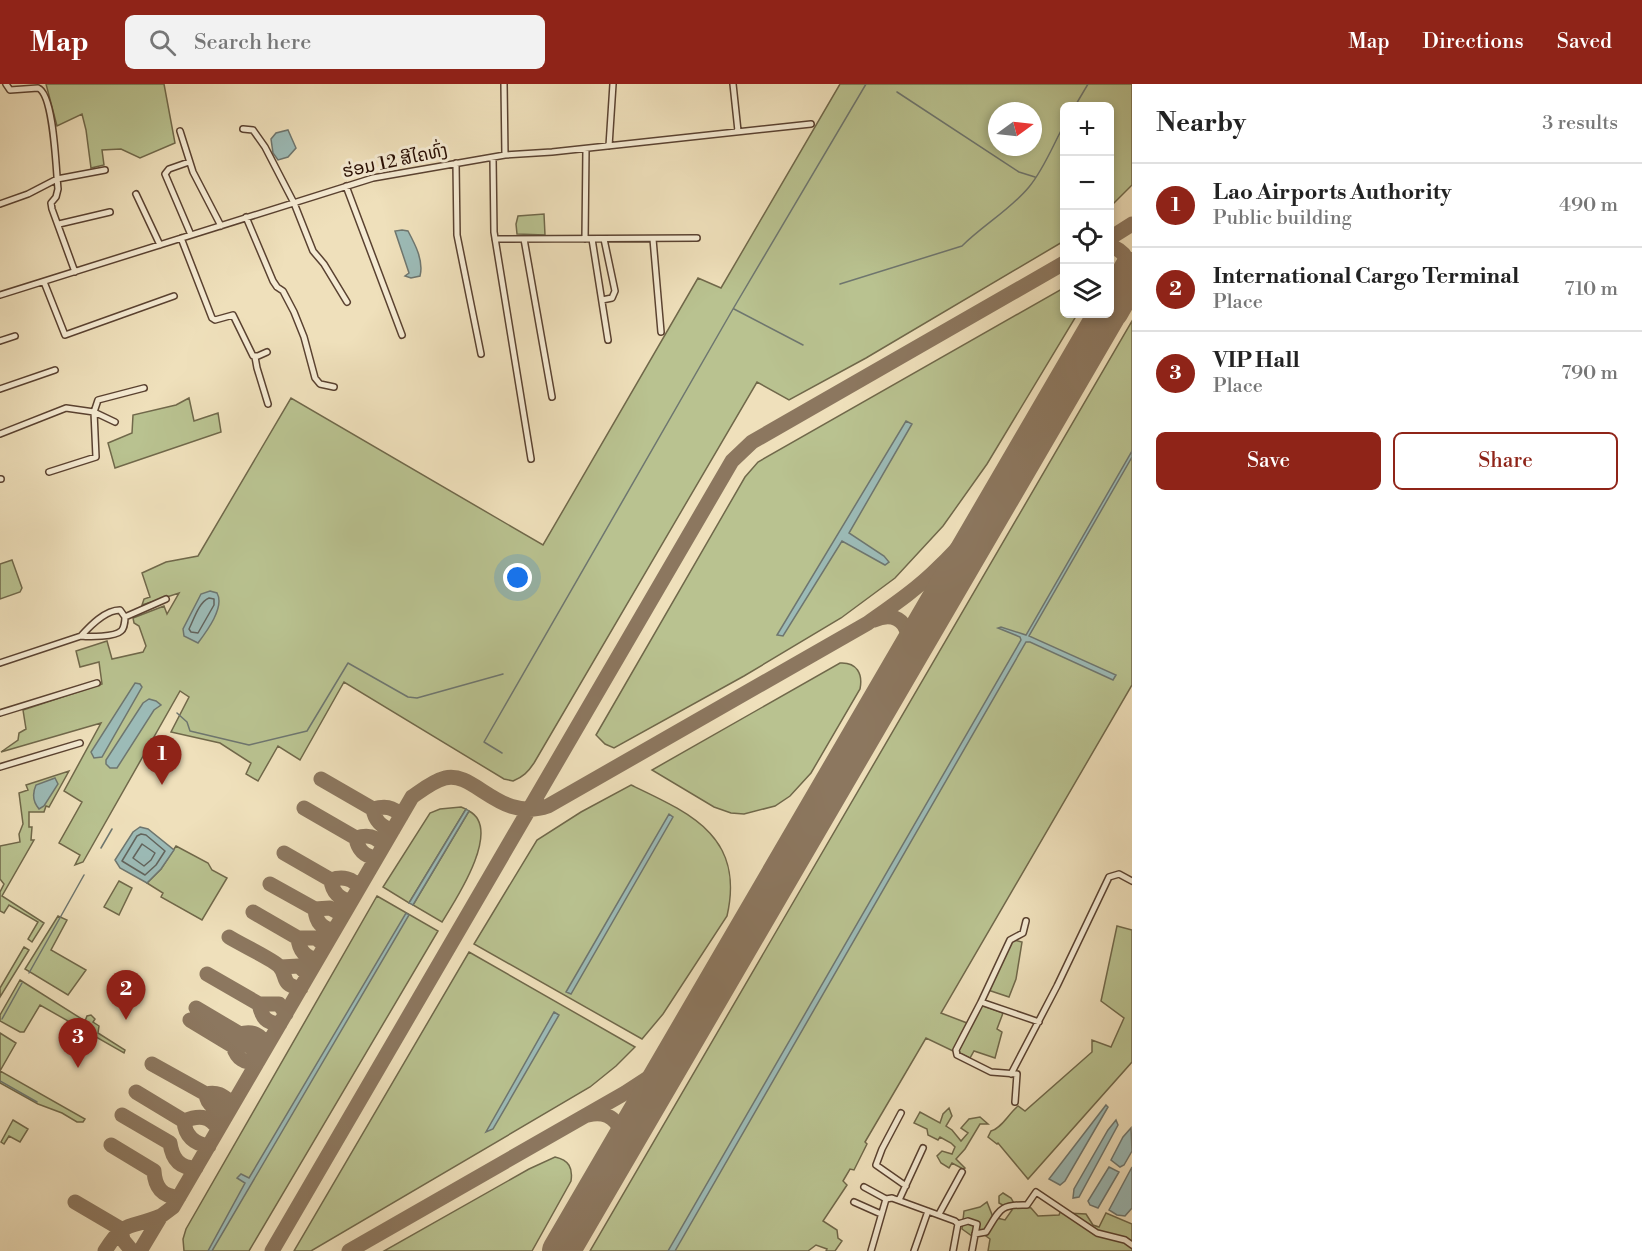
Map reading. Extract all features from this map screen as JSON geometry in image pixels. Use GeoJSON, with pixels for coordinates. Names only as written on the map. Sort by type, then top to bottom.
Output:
{"type":"FeatureCollection","features":[{"type":"Feature","properties":{"kind":"street"},"geometry":{"type":"LineString","coordinates":[[6,84],[10,90],[38,87],[45,93],[50,113],[58,194],[51,203],[75,272]]}},
{"type":"Feature","properties":{"kind":"street"},"geometry":{"type":"LineString","coordinates":[[504,84],[505,155]]}},
{"type":"Feature","properties":{"kind":"street"},"geometry":{"type":"LineString","coordinates":[[609,146],[613,84]]}},
{"type":"Feature","properties":{"kind":"street"},"geometry":{"type":"LineString","coordinates":[[734,84],[738,131]]}},
{"type":"Feature","properties":{"kind":"street","name":"ຮ່ອມ 12 ສີໄຄທົ່ງ"},"geometry":{"type":"LineString","coordinates":[[0,295],[373,178],[505,155],[586,149],[811,124]]}},
{"type":"Feature","properties":{"kind":"street"},"geometry":{"type":"LineString","coordinates":[[243,129],[253,130],[261,140],[294,203],[313,251],[324,264],[347,302]]}},
{"type":"Feature","properties":{"kind":"street"},"geometry":{"type":"LineString","coordinates":[[180,131],[189,162],[221,226]]}},
{"type":"Feature","properties":{"kind":"street"},"geometry":{"type":"LineString","coordinates":[[586,149],[588,238],[602,300],[608,340]]}},
{"type":"Feature","properties":{"kind":"street"},"geometry":{"type":"LineString","coordinates":[[493,158],[495,238],[531,459]]}},
{"type":"Feature","properties":{"kind":"street"},"geometry":{"type":"LineString","coordinates":[[189,162],[169,169],[165,174],[191,235]]}},
{"type":"Feature","properties":{"kind":"street"},"geometry":{"type":"LineString","coordinates":[[456,163],[457,235],[481,354]]}},
{"type":"Feature","properties":{"kind":"street"},"geometry":{"type":"LineString","coordinates":[[0,204],[28,195],[57,179],[105,170]]}},
{"type":"Feature","properties":{"kind":"street"},"geometry":{"type":"LineString","coordinates":[[346,186],[402,335]]}},
{"type":"Feature","properties":{"kind":"street"},"geometry":{"type":"LineString","coordinates":[[136,194],[160,245]]}},
{"type":"Feature","properties":{"kind":"street"},"geometry":{"type":"LineString","coordinates":[[59,224],[110,212]]}},
{"type":"Feature","properties":{"kind":"street"},"geometry":{"type":"LineString","coordinates":[[246,217],[273,282],[284,291],[294,312],[304,337],[315,378],[320,384],[334,387]]}},
{"type":"Feature","properties":{"kind":"street"},"geometry":{"type":"LineString","coordinates":[[181,238],[212,318],[215,320],[232,315],[255,357],[268,404]]}},
{"type":"Feature","properties":{"kind":"street"},"geometry":{"type":"LineString","coordinates":[[495,238],[698,238]]}},
{"type":"Feature","properties":{"kind":"street"},"geometry":{"type":"LineString","coordinates":[[602,300],[612,298],[615,291],[604,238]]}},
{"type":"Feature","properties":{"kind":"street"},"geometry":{"type":"LineString","coordinates":[[653,238],[661,332]]}},
{"type":"Feature","properties":{"kind":"street"},"geometry":{"type":"LineString","coordinates":[[524,239],[552,397]]}},
{"type":"Feature","properties":{"kind":"street"},"geometry":{"type":"LineString","coordinates":[[44,282],[65,335],[174,296]]}},
{"type":"Feature","properties":{"kind":"street"},"geometry":{"type":"LineString","coordinates":[[0,341],[15,336]]}},
{"type":"Feature","properties":{"kind":"street"},"geometry":{"type":"LineString","coordinates":[[255,357],[267,352]]}},
{"type":"Feature","properties":{"kind":"street"},"geometry":{"type":"LineString","coordinates":[[0,389],[55,370]]}},
{"type":"Feature","properties":{"kind":"street"},"geometry":{"type":"LineString","coordinates":[[49,472],[96,457],[94,412],[100,398],[144,388]]}},
{"type":"Feature","properties":{"kind":"street"},"geometry":{"type":"LineString","coordinates":[[0,434],[66,408],[94,412],[115,422]]}},
{"type":"Feature","properties":{"kind":"street"},"geometry":{"type":"LineString","coordinates":[[125,617],[166,599]]}},
{"type":"Feature","properties":{"kind":"street"},"geometry":{"type":"LineString","coordinates":[[81,636],[90,625],[113,610],[120,610],[125,617]]}},
{"type":"Feature","properties":{"kind":"street"},"geometry":{"type":"LineString","coordinates":[[0,663],[81,636],[92,637],[121,631],[125,617]]}},
{"type":"Feature","properties":{"kind":"street"},"geometry":{"type":"LineString","coordinates":[[0,713],[97,683]]}},
{"type":"Feature","properties":{"kind":"street"},"geometry":{"type":"LineString","coordinates":[[0,766],[80,743]]}},
{"type":"Feature","properties":{"kind":"street"},"geometry":{"type":"LineString","coordinates":[[1011,1074],[1039,1022],[1109,877],[1119,874],[1132,881]]}},
{"type":"Feature","properties":{"kind":"street"},"geometry":{"type":"LineString","coordinates":[[1015,1102],[1017,1074],[991,1072],[957,1055],[956,1050],[1010,940],[1023,933],[1026,921]]}},
{"type":"Feature","properties":{"kind":"street"},"geometry":{"type":"LineString","coordinates":[[981,1002],[1039,1022]]}},
{"type":"Feature","properties":{"kind":"street"},"geometry":{"type":"LineString","coordinates":[[901,1113],[882,1149],[876,1166],[906,1185]]}},
{"type":"Feature","properties":{"kind":"street"},"geometry":{"type":"LineString","coordinates":[[899,1200],[923,1148]]}},
{"type":"Feature","properties":{"kind":"street"},"geometry":{"type":"LineString","coordinates":[[939,1214],[962,1172]]}},
{"type":"Feature","properties":{"kind":"street"},"geometry":{"type":"LineString","coordinates":[[864,1187],[886,1199],[899,1200],[939,1214],[958,1224]]}},
{"type":"Feature","properties":{"kind":"street"},"geometry":{"type":"LineString","coordinates":[[975,1234],[986,1232],[1003,1208],[1008,1205],[1026,1206],[1035,1192],[1097,1233],[1125,1240],[1132,1245]]}},
{"type":"Feature","properties":{"kind":"street"},"geometry":{"type":"LineString","coordinates":[[871,1251],[886,1199]]}},
{"type":"Feature","properties":{"kind":"street"},"geometry":{"type":"LineString","coordinates":[[854,1202],[881,1214]]}},
{"type":"Feature","properties":{"kind":"street"},"geometry":{"type":"LineString","coordinates":[[914,1251],[928,1211]]}},
{"type":"Feature","properties":{"kind":"street"},"geometry":{"type":"LineString","coordinates":[[958,1224],[968,1221],[977,1224],[972,1251]]}},
{"type":"Feature","properties":{"kind":"street"},"geometry":{"type":"LineString","coordinates":[[953,1251],[958,1224]]}},
{"type":"Feature","properties":{"kind":"green space"},"geometry":{"type":"Polygon","coordinates":[[[46,84],[164,84],[175,143],[140,158],[121,149],[102,150],[104,165],[91,168],[82,114],[57,126],[46,84]]]}},
{"type":"Feature","properties":{"kind":"green space"},"geometry":{"type":"Polygon","coordinates":[[[840,84],[1132,84],[1132,185],[1114,203],[1114,102],[1060,102],[1060,243],[866,358],[789,400],[757,382],[534,763],[522,776],[513,781],[504,779],[344,682],[300,760],[278,746],[258,781],[246,774],[251,763],[220,743],[171,732],[189,697],[180,691],[83,862],[75,865],[80,855],[59,843],[82,802],[64,791],[101,723],[1,752],[18,740],[19,733],[26,729],[23,710],[102,684],[99,662],[80,667],[76,651],[107,641],[112,659],[143,652],[146,646],[139,626],[134,623],[133,618],[164,606],[167,614],[179,593],[142,605],[144,599],[150,597],[142,573],[166,562],[198,556],[291,398],[543,545],[698,278],[721,288],[840,84]]]}},
{"type":"Feature","properties":{"kind":"green space"},"geometry":{"type":"Polygon","coordinates":[[[544,214],[545,235],[517,234],[518,216],[544,214]]]}},
{"type":"Feature","properties":{"kind":"green space"},"geometry":{"type":"Polygon","coordinates":[[[1060,290],[1060,318],[1075,318],[987,464],[943,526],[895,578],[841,618],[744,676],[614,748],[605,744],[596,735],[745,477],[758,462],[1060,290]]]}},
{"type":"Feature","properties":{"kind":"green space"},"geometry":{"type":"Polygon","coordinates":[[[1132,321],[1132,685],[941,1013],[967,1023],[953,1051],[926,1038],[865,1142],[867,1144],[854,1170],[850,1169],[843,1181],[847,1185],[823,1221],[837,1230],[838,1238],[842,1241],[835,1251],[826,1251],[827,1249],[816,1245],[808,1251],[590,1251],[1132,321]]]}},
{"type":"Feature","properties":{"kind":"green space"},"geometry":{"type":"Polygon","coordinates":[[[189,398],[194,421],[218,413],[221,432],[115,468],[108,443],[132,433],[133,415],[176,405],[189,398]]]}},
{"type":"Feature","properties":{"kind":"green space"},"geometry":{"type":"Polygon","coordinates":[[[12,560],[22,588],[20,592],[0,599],[0,564],[12,560]]]}},
{"type":"Feature","properties":{"kind":"green space"},"geometry":{"type":"Polygon","coordinates":[[[840,663],[846,663],[858,670],[861,678],[860,689],[811,773],[790,796],[775,806],[744,814],[731,813],[714,807],[652,770],[840,663]]]}},
{"type":"Feature","properties":{"kind":"green space"},"geometry":{"type":"Polygon","coordinates":[[[69,771],[49,807],[46,806],[44,812],[29,812],[29,827],[32,827],[31,840],[34,840],[2,896],[44,923],[32,942],[28,939],[38,922],[9,905],[4,913],[0,911],[0,892],[4,884],[0,879],[0,846],[20,842],[19,834],[23,824],[19,793],[28,790],[26,785],[69,771]]]}},
{"type":"Feature","properties":{"kind":"green space"},"geometry":{"type":"Polygon","coordinates":[[[631,785],[693,818],[709,832],[721,847],[728,866],[731,889],[727,916],[663,1014],[642,1039],[474,944],[537,840],[581,812],[631,785]]]}},
{"type":"Feature","properties":{"kind":"green space"},"geometry":{"type":"Polygon","coordinates":[[[461,807],[466,809],[409,903],[383,887],[430,813],[440,809],[461,807]]]}},
{"type":"Feature","properties":{"kind":"green space"},"geometry":{"type":"Polygon","coordinates":[[[469,811],[478,820],[481,833],[479,848],[465,882],[442,922],[413,905],[469,811]]]}},
{"type":"Feature","properties":{"kind":"green space"},"geometry":{"type":"Polygon","coordinates":[[[176,846],[208,863],[212,870],[227,878],[202,920],[161,897],[163,893],[147,883],[161,869],[176,846]]]}},
{"type":"Feature","properties":{"kind":"green space"},"geometry":{"type":"Polygon","coordinates":[[[119,881],[132,888],[119,915],[104,907],[119,881]]]}},
{"type":"Feature","properties":{"kind":"green space"},"geometry":{"type":"Polygon","coordinates":[[[377,896],[438,931],[249,1251],[184,1251],[183,1239],[186,1229],[377,896]]]}},
{"type":"Feature","properties":{"kind":"green space"},"geometry":{"type":"Polygon","coordinates":[[[58,916],[67,920],[51,950],[86,970],[68,995],[25,969],[58,916]]]}},
{"type":"Feature","properties":{"kind":"green space"},"geometry":{"type":"Polygon","coordinates":[[[1117,926],[1132,930],[1132,1062],[1028,1179],[998,1143],[988,1137],[991,1131],[999,1127],[1018,1106],[1025,1111],[1092,1052],[1092,1040],[1111,1047],[1124,1018],[1101,1001],[1117,926]]]}},
{"type":"Feature","properties":{"kind":"green space"},"geometry":{"type":"Polygon","coordinates":[[[1014,940],[1022,942],[1016,979],[1009,997],[988,990],[1010,943],[1014,940]]]}},
{"type":"Feature","properties":{"kind":"green space"},"geometry":{"type":"Polygon","coordinates":[[[24,947],[29,950],[0,997],[0,988],[24,947]]]}},
{"type":"Feature","properties":{"kind":"green space"},"geometry":{"type":"Polygon","coordinates":[[[469,952],[635,1047],[590,1087],[311,1251],[294,1251],[469,952]]]}},
{"type":"Feature","properties":{"kind":"green space"},"geometry":{"type":"Polygon","coordinates":[[[20,980],[85,1021],[87,1016],[91,1015],[95,1019],[93,1022],[99,1026],[98,1033],[125,1050],[124,1053],[40,1005],[24,1032],[0,1021],[0,1015],[20,980]]]}},
{"type":"Feature","properties":{"kind":"green space"},"geometry":{"type":"Polygon","coordinates":[[[981,1005],[1003,1013],[997,1029],[1002,1032],[995,1058],[974,1051],[970,1058],[960,1053],[959,1050],[981,1005]]]}},
{"type":"Feature","properties":{"kind":"green space"},"geometry":{"type":"Polygon","coordinates":[[[0,1033],[16,1043],[0,1071],[0,1033]]]}},
{"type":"Feature","properties":{"kind":"green space"},"geometry":{"type":"Polygon","coordinates":[[[0,1071],[85,1119],[83,1122],[77,1122],[0,1083],[0,1071]]]}},
{"type":"Feature","properties":{"kind":"green space"},"geometry":{"type":"Polygon","coordinates":[[[949,1108],[952,1116],[946,1126],[961,1141],[968,1133],[961,1128],[969,1119],[980,1117],[988,1124],[980,1124],[956,1159],[965,1168],[963,1169],[952,1163],[949,1168],[941,1163],[937,1156],[942,1151],[952,1154],[955,1147],[951,1143],[940,1137],[938,1140],[928,1135],[927,1129],[914,1123],[920,1112],[940,1123],[943,1114],[949,1108]]]}},
{"type":"Feature","properties":{"kind":"green space"},"geometry":{"type":"Polygon","coordinates":[[[13,1120],[28,1129],[20,1142],[9,1136],[4,1144],[1,1142],[13,1120]]]}},
{"type":"Feature","properties":{"kind":"green space"},"geometry":{"type":"Polygon","coordinates":[[[555,1157],[564,1160],[569,1165],[571,1181],[532,1251],[384,1251],[529,1169],[555,1157]]]}},
{"type":"Feature","properties":{"kind":"green space"},"geometry":{"type":"Polygon","coordinates":[[[1003,1193],[1011,1198],[1015,1205],[1031,1208],[1038,1216],[1059,1215],[1061,1210],[1066,1213],[1086,1214],[1093,1225],[1099,1227],[1106,1213],[1132,1224],[1132,1251],[988,1251],[990,1239],[979,1231],[972,1236],[962,1229],[964,1211],[980,1207],[987,1202],[993,1217],[1005,1220],[1012,1210],[999,1203],[999,1196],[1003,1193]]]}},
{"type":"Feature","properties":{"kind":"water"},"geometry":{"type":"Polygon","coordinates":[[[288,130],[296,148],[288,157],[278,160],[273,153],[271,139],[276,133],[288,130]]]}},
{"type":"Feature","properties":{"kind":"water"},"geometry":{"type":"Polygon","coordinates":[[[395,231],[408,231],[416,247],[421,264],[420,276],[411,278],[405,276],[409,273],[395,231]]]}},
{"type":"Feature","properties":{"kind":"water"},"geometry":{"type":"Polygon","coordinates":[[[906,421],[912,424],[849,533],[884,556],[889,562],[885,565],[842,541],[783,636],[777,635],[906,421]]]}},
{"type":"Feature","properties":{"kind":"water"},"geometry":{"type":"Polygon","coordinates":[[[1132,451],[1132,457],[1029,636],[1116,675],[1113,680],[1026,642],[675,1251],[668,1251],[1021,640],[1020,637],[998,628],[1026,635],[1132,451]]]}},
{"type":"Feature","properties":{"kind":"water"},"geometry":{"type":"Polygon","coordinates":[[[210,591],[217,593],[219,605],[214,619],[198,643],[184,636],[183,629],[201,594],[210,591]]]}},
{"type":"Feature","properties":{"kind":"water"},"geometry":{"type":"Polygon","coordinates":[[[135,683],[142,687],[102,757],[94,758],[91,752],[135,683]]]}},
{"type":"Feature","properties":{"kind":"water"},"geometry":{"type":"Polygon","coordinates":[[[149,699],[161,705],[154,710],[117,768],[110,768],[106,760],[143,703],[149,699]]]}},
{"type":"Feature","properties":{"kind":"water"},"geometry":{"type":"Polygon","coordinates":[[[55,778],[58,784],[44,806],[39,809],[34,798],[36,785],[55,778]]]}},
{"type":"Feature","properties":{"kind":"water"},"geometry":{"type":"Polygon","coordinates":[[[466,809],[469,811],[413,905],[409,903],[466,809]]]}},
{"type":"Feature","properties":{"kind":"water"},"geometry":{"type":"Polygon","coordinates":[[[669,814],[673,817],[571,994],[566,992],[669,814]]]}},
{"type":"Feature","properties":{"kind":"water"},"geometry":{"type":"Polygon","coordinates":[[[140,827],[148,829],[174,850],[161,869],[147,883],[120,868],[115,860],[133,832],[140,827]]]}},
{"type":"Feature","properties":{"kind":"water"},"geometry":{"type":"Polygon","coordinates":[[[406,913],[409,915],[212,1251],[208,1251],[245,1183],[237,1178],[241,1174],[249,1178],[406,913]]]}},
{"type":"Feature","properties":{"kind":"water"},"geometry":{"type":"Polygon","coordinates":[[[554,1012],[559,1015],[493,1129],[486,1132],[554,1012]]]}},
{"type":"Feature","properties":{"kind":"water"},"geometry":{"type":"Polygon","coordinates":[[[1106,1105],[1108,1107],[1065,1181],[1060,1185],[1049,1179],[1106,1105]]]}},
{"type":"Feature","properties":{"kind":"water"},"geometry":{"type":"Polygon","coordinates":[[[1116,1120],[1118,1125],[1079,1197],[1073,1198],[1074,1189],[1116,1120]]]}},
{"type":"Feature","properties":{"kind":"water"},"geometry":{"type":"Polygon","coordinates":[[[1131,1128],[1132,1151],[1124,1165],[1120,1167],[1111,1160],[1123,1137],[1131,1128]]]}},
{"type":"Feature","properties":{"kind":"water"},"geometry":{"type":"Polygon","coordinates":[[[1109,1167],[1119,1172],[1098,1208],[1090,1205],[1088,1201],[1109,1167]]]}},
{"type":"Feature","properties":{"kind":"water"},"geometry":{"type":"Polygon","coordinates":[[[1132,1167],[1132,1208],[1125,1216],[1117,1215],[1109,1210],[1132,1167]]]}},
{"type":"Feature","properties":{"kind":"waterway"},"geometry":{"type":"LineString","coordinates":[[502,753],[484,742],[733,309],[866,84]]}},
{"type":"Feature","properties":{"kind":"waterway"},"geometry":{"type":"LineString","coordinates":[[1077,102],[1088,84]]}},
{"type":"Feature","properties":{"kind":"waterway"},"geometry":{"type":"LineString","coordinates":[[897,92],[1019,172],[1035,177]]}},
{"type":"Feature","properties":{"kind":"waterway"},"geometry":{"type":"LineString","coordinates":[[840,284],[962,246],[1029,187],[1044,165],[1060,133]]}},
{"type":"Feature","properties":{"kind":"waterway"},"geometry":{"type":"LineString","coordinates":[[734,309],[803,345]]}},
{"type":"Feature","properties":{"kind":"waterway"},"geometry":{"type":"LineString","coordinates":[[177,713],[187,722],[190,731],[249,745],[307,731],[348,663],[408,697],[417,698],[503,674]]}},
{"type":"Feature","properties":{"kind":"waterway"},"geometry":{"type":"LineString","coordinates":[[101,848],[112,829]]}},
{"type":"Feature","properties":{"kind":"waterway"},"geometry":{"type":"LineString","coordinates":[[29,973],[84,875]]}},
{"type":"Feature","properties":{"kind":"waterway"},"geometry":{"type":"LineString","coordinates":[[2,1019],[22,983]]}},
{"type":"Feature","properties":{"kind":"waterway"},"geometry":{"type":"LineString","coordinates":[[0,1081],[37,1102]]}},
{"type":"Feature","properties":{"kind":"taxiway"},"geometry":{"type":"LineString","coordinates":[[1114,235],[1132,224]]}},
{"type":"Feature","properties":{"kind":"taxiway"},"geometry":{"type":"LineString","coordinates":[[1114,247],[1121,251],[1127,260],[1126,282]]}},
{"type":"Feature","properties":{"kind":"taxiway"},"geometry":{"type":"LineString","coordinates":[[272,1251],[732,461],[752,442],[1062,264]]}},
{"type":"Feature","properties":{"kind":"taxiway"},"geometry":{"type":"LineString","coordinates":[[140,1251],[161,1216],[173,1207],[412,797],[436,781],[456,778],[467,781],[502,803],[516,808],[531,809],[548,806],[868,623],[930,576],[972,531],[1004,490]]}},
{"type":"Feature","properties":{"kind":"taxiway"},"geometry":{"type":"LineString","coordinates":[[874,620],[892,617],[904,625],[909,639],[907,657]]}},
{"type":"Feature","properties":{"kind":"taxiway"},"geometry":{"type":"LineString","coordinates":[[321,779],[373,809],[379,823],[393,830]]}},
{"type":"Feature","properties":{"kind":"taxiway"},"geometry":{"type":"LineString","coordinates":[[304,808],[356,838],[362,852],[376,858]]}},
{"type":"Feature","properties":{"kind":"taxiway"},"geometry":{"type":"LineString","coordinates":[[373,809],[388,808],[395,810],[401,816]]}},
{"type":"Feature","properties":{"kind":"taxiway"},"geometry":{"type":"LineString","coordinates":[[356,838],[371,837],[383,845]]}},
{"type":"Feature","properties":{"kind":"taxiway"},"geometry":{"type":"LineString","coordinates":[[284,853],[331,880],[337,895],[351,901]]}},
{"type":"Feature","properties":{"kind":"taxiway"},"geometry":{"type":"LineString","coordinates":[[331,880],[347,879],[359,888]]}},
{"type":"Feature","properties":{"kind":"taxiway"},"geometry":{"type":"LineString","coordinates":[[270,884],[315,909],[320,924],[334,930]]}},
{"type":"Feature","properties":{"kind":"taxiway"},"geometry":{"type":"LineString","coordinates":[[315,909],[330,908],[343,915]]}},
{"type":"Feature","properties":{"kind":"taxiway"},"geometry":{"type":"LineString","coordinates":[[253,912],[298,938]]}},
{"type":"Feature","properties":{"kind":"taxiway"},"geometry":{"type":"LineString","coordinates":[[229,937],[275,963],[282,969],[287,983],[301,988]]}},
{"type":"Feature","properties":{"kind":"taxiway"},"geometry":{"type":"LineString","coordinates":[[317,959],[303,953],[298,938],[316,938],[325,946]]}},
{"type":"Feature","properties":{"kind":"taxiway"},"geometry":{"type":"LineString","coordinates":[[281,967],[299,966],[308,975]]}},
{"type":"Feature","properties":{"kind":"taxiway"},"geometry":{"type":"LineString","coordinates":[[207,974],[259,1004],[265,1019],[280,1024]]}},
{"type":"Feature","properties":{"kind":"taxiway"},"geometry":{"type":"LineString","coordinates":[[259,1004],[279,1004],[286,1014]]}},
{"type":"Feature","properties":{"kind":"taxiway"},"geometry":{"type":"LineString","coordinates":[[196,1008],[240,1034],[245,1043],[253,1049],[264,1050]]}},
{"type":"Feature","properties":{"kind":"taxiway"},"geometry":{"type":"LineString","coordinates":[[190,1020],[233,1046],[242,1059],[257,1063]]}},
{"type":"Feature","properties":{"kind":"taxiway"},"geometry":{"type":"LineString","coordinates":[[240,1034],[256,1034],[267,1045]]}},
{"type":"Feature","properties":{"kind":"taxiway"},"geometry":{"type":"LineString","coordinates":[[349,1251],[625,1093],[648,1078],[676,1053]]}},
{"type":"Feature","properties":{"kind":"taxiway"},"geometry":{"type":"LineString","coordinates":[[152,1064],[206,1094],[213,1107],[228,1112]]}},
{"type":"Feature","properties":{"kind":"taxiway"},"geometry":{"type":"LineString","coordinates":[[136,1092],[184,1121],[188,1135],[199,1143],[209,1146]]}},
{"type":"Feature","properties":{"kind":"taxiway"},"geometry":{"type":"LineString","coordinates":[[206,1094],[218,1094],[233,1104]]}},
{"type":"Feature","properties":{"kind":"taxiway"},"geometry":{"type":"LineString","coordinates":[[122,1115],[170,1143],[175,1158],[181,1164],[196,1168]]}},
{"type":"Feature","properties":{"kind":"taxiway"},"geometry":{"type":"LineString","coordinates":[[588,1115],[604,1115],[615,1122],[621,1134],[620,1149]]}},
{"type":"Feature","properties":{"kind":"taxiway"},"geometry":{"type":"LineString","coordinates":[[184,1121],[203,1118],[211,1121],[218,1129]]}},
{"type":"Feature","properties":{"kind":"taxiway"},"geometry":{"type":"LineString","coordinates":[[111,1145],[154,1171],[156,1182],[164,1193],[179,1197]]}},
{"type":"Feature","properties":{"kind":"taxiway"},"geometry":{"type":"LineString","coordinates":[[75,1202],[121,1229],[123,1240],[132,1251]]}},
{"type":"Feature","properties":{"kind":"taxiway"},"geometry":{"type":"LineString","coordinates":[[105,1251],[118,1233],[124,1229],[161,1216]]}},
{"type":"Feature","properties":{"kind":"runway"},"geometry":{"type":"LineString","coordinates":[[1114,303],[1132,271]]}},
{"type":"Feature","properties":{"kind":"runway"},"geometry":{"type":"LineString","coordinates":[[561,1251],[1105,318]]}},
{"type":"Feature","properties":{"kind":"place","name":"Lao Airports Authority"},"geometry":{"type":"Point","coordinates":[162,785]}},
{"type":"Feature","properties":{"kind":"place","name":"International Cargo Terminal"},"geometry":{"type":"Point","coordinates":[126,1020]}},
{"type":"Feature","properties":{"kind":"place","name":"VIP Hall"},"geometry":{"type":"Point","coordinates":[78,1068]}}]}
